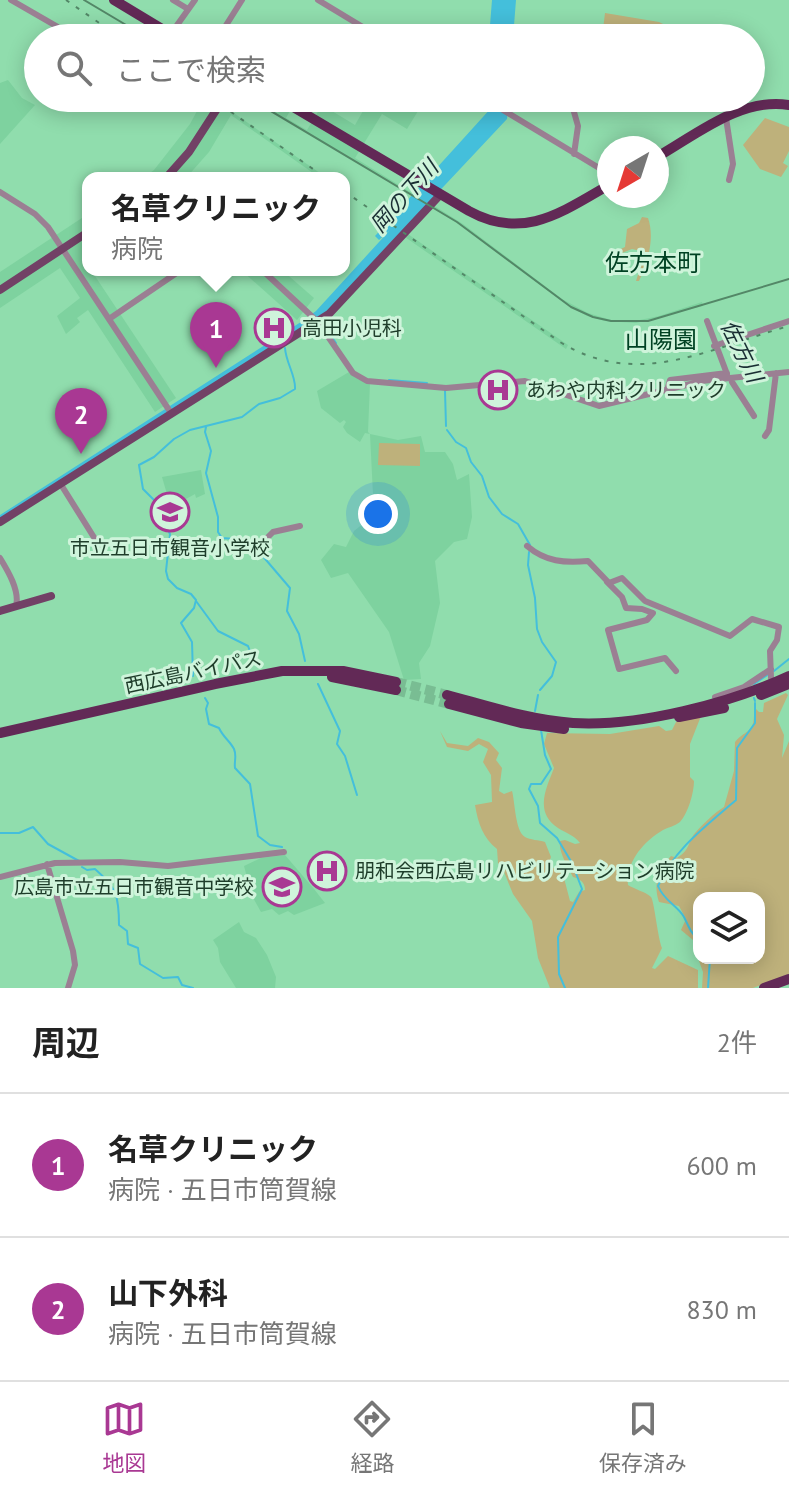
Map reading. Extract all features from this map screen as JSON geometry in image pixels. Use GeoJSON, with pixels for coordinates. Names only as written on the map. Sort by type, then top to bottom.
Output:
{"type":"FeatureCollection","features":[{"type":"Feature","properties":{"kind":"highway"},"geometry":{"type":"LineString","coordinates":[[114,0],[152,24]]}},
{"type":"Feature","properties":{"kind":"highway"},"geometry":{"type":"LineString","coordinates":[[765,104],[789,105]]}},
{"type":"Feature","properties":{"kind":"highway"},"geometry":{"type":"LineString","coordinates":[[301,112],[484,219],[517,224],[551,217],[597,192]]}},
{"type":"Feature","properties":{"kind":"highway"},"geometry":{"type":"LineString","coordinates":[[669,150],[740,112]]}},
{"type":"Feature","properties":{"kind":"highway","name":"西広島バイパス"},"geometry":{"type":"LineString","coordinates":[[0,735],[268,678],[325,676],[396,686]]}},
{"type":"Feature","properties":{"kind":"highway"},"geometry":{"type":"LineString","coordinates":[[448,699],[530,717],[572,723],[607,723],[651,718],[721,703],[788,682]]}},
{"type":"Feature","properties":{"kind":"highway"},"geometry":{"type":"LineString","coordinates":[[651,718],[788,682]]}},
{"type":"Feature","properties":{"kind":"highway"},"geometry":{"type":"LineString","coordinates":[[764,988],[789,981]]}},
{"type":"Feature","properties":{"kind":"highway"},"geometry":{"type":"LineString","coordinates":[[777,988],[789,981]]}},
{"type":"Feature","properties":{"kind":"main road"},"geometry":{"type":"LineString","coordinates":[[172,172],[185,158],[215,112]]}},
{"type":"Feature","properties":{"kind":"main road"},"geometry":{"type":"LineString","coordinates":[[0,522],[170,410],[337,307],[439,194]]}},
{"type":"Feature","properties":{"kind":"main road"},"geometry":{"type":"LineString","coordinates":[[0,290],[82,236]]}},
{"type":"Feature","properties":{"kind":"main road"},"geometry":{"type":"LineString","coordinates":[[0,611],[51,596]]}},
{"type":"Feature","properties":{"kind":"street"},"geometry":{"type":"LineString","coordinates":[[11,0],[53,24]]}},
{"type":"Feature","properties":{"kind":"street"},"geometry":{"type":"LineString","coordinates":[[173,0],[188,9]]}},
{"type":"Feature","properties":{"kind":"street"},"geometry":{"type":"LineString","coordinates":[[179,24],[195,0]]}},
{"type":"Feature","properties":{"kind":"street"},"geometry":{"type":"LineString","coordinates":[[227,24],[242,0]]}},
{"type":"Feature","properties":{"kind":"street"},"geometry":{"type":"LineString","coordinates":[[318,0],[358,24]]}},
{"type":"Feature","properties":{"kind":"street"},"geometry":{"type":"LineString","coordinates":[[505,112],[597,167]]}},
{"type":"Feature","properties":{"kind":"street"},"geometry":{"type":"LineString","coordinates":[[574,112],[578,126],[574,154]]}},
{"type":"Feature","properties":{"kind":"street"},"geometry":{"type":"LineString","coordinates":[[726,118],[733,164],[729,180]]}},
{"type":"Feature","properties":{"kind":"street"},"geometry":{"type":"LineString","coordinates":[[0,192],[40,218],[170,410]]}},
{"type":"Feature","properties":{"kind":"street"},"geometry":{"type":"LineString","coordinates":[[109,319],[172,276]]}},
{"type":"Feature","properties":{"kind":"street"},"geometry":{"type":"LineString","coordinates":[[269,276],[317,319],[358,377],[374,382],[444,387],[525,381],[599,406],[668,388],[730,377]]}},
{"type":"Feature","properties":{"kind":"street"},"geometry":{"type":"LineString","coordinates":[[707,321],[730,377],[754,416]]}},
{"type":"Feature","properties":{"kind":"street"},"geometry":{"type":"LineString","coordinates":[[716,345],[789,321]]}},
{"type":"Feature","properties":{"kind":"street"},"geometry":{"type":"LineString","coordinates":[[668,388],[670,380],[789,374]]}},
{"type":"Feature","properties":{"kind":"street"},"geometry":{"type":"LineString","coordinates":[[767,434],[776,375]]}},
{"type":"Feature","properties":{"kind":"street"},"geometry":{"type":"LineString","coordinates":[[60,483],[100,547]]}},
{"type":"Feature","properties":{"kind":"street"},"geometry":{"type":"LineString","coordinates":[[265,540],[273,532],[300,526]]}},
{"type":"Feature","properties":{"kind":"street"},"geometry":{"type":"LineString","coordinates":[[529,547],[546,559],[572,563],[588,561],[622,597],[626,608],[653,613],[647,620],[608,630],[619,669],[665,658],[676,671]]}},
{"type":"Feature","properties":{"kind":"street"},"geometry":{"type":"LineString","coordinates":[[0,558],[18,600],[14,607]]}},
{"type":"Feature","properties":{"kind":"street"},"geometry":{"type":"LineString","coordinates":[[607,582],[614,583],[622,578],[645,601],[730,636],[752,619],[779,627],[777,640],[770,651],[771,678]]}},
{"type":"Feature","properties":{"kind":"street"},"geometry":{"type":"LineString","coordinates":[[721,703],[771,669]]}},
{"type":"Feature","properties":{"kind":"street"},"geometry":{"type":"LineString","coordinates":[[0,877],[47,864],[120,862],[168,866],[284,852]]}},
{"type":"Feature","properties":{"kind":"street"},"geometry":{"type":"LineString","coordinates":[[47,864],[75,958],[68,988]]}},
{"type":"Feature","properties":{"kind":"shaded area"},"geometry":{"type":"Polygon","coordinates":[[[605,13],[663,24],[604,24],[605,13]]]}},
{"type":"Feature","properties":{"kind":"shaded area"},"geometry":{"type":"Polygon","coordinates":[[[8,80],[24,99],[24,112],[29,112],[0,144],[0,83],[8,80]]]}},
{"type":"Feature","properties":{"kind":"shaded area"},"geometry":{"type":"Polygon","coordinates":[[[196,112],[232,112],[318,172],[312,172],[231,115],[209,152],[191,172],[151,172],[196,112]]]}},
{"type":"Feature","properties":{"kind":"shaded area"},"geometry":{"type":"Polygon","coordinates":[[[272,112],[289,112],[286,118],[307,130],[318,112],[334,112],[355,125],[362,112],[417,112],[407,129],[382,114],[355,158],[411,195],[272,112]]]}},
{"type":"Feature","properties":{"kind":"shaded area"},"geometry":{"type":"Polygon","coordinates":[[[765,118],[789,127],[789,151],[783,163],[788,166],[781,177],[760,169],[743,145],[765,118]]]}},
{"type":"Feature","properties":{"kind":"shaded area"},"geometry":{"type":"Polygon","coordinates":[[[433,205],[463,224],[562,299],[588,313],[611,320],[635,321],[702,302],[703,306],[636,323],[605,321],[587,316],[566,304],[462,226],[432,208],[433,205]]]}},
{"type":"Feature","properties":{"kind":"shaded area"},"geometry":{"type":"Polygon","coordinates":[[[642,217],[648,218],[651,242],[645,266],[639,281],[636,281],[645,252],[632,249],[614,256],[614,252],[625,247],[627,229],[639,223],[642,217]]]}},
{"type":"Feature","properties":{"kind":"shaded area"},"geometry":{"type":"Polygon","coordinates":[[[82,218],[82,276],[95,276],[176,398],[155,412],[88,310],[77,318],[80,322],[66,334],[57,316],[80,298],[60,268],[0,308],[0,272],[82,218]]]}},
{"type":"Feature","properties":{"kind":"shaded area"},"geometry":{"type":"Polygon","coordinates":[[[405,232],[568,345],[566,349],[402,235],[405,232]]]}},
{"type":"Feature","properties":{"kind":"shaded area"},"geometry":{"type":"Polygon","coordinates":[[[248,276],[289,276],[314,298],[297,320],[248,276]]]}},
{"type":"Feature","properties":{"kind":"shaded area"},"geometry":{"type":"Polygon","coordinates":[[[349,372],[370,383],[370,434],[365,433],[360,442],[347,433],[343,427],[344,420],[340,423],[321,408],[317,391],[349,372]]]}},
{"type":"Feature","properties":{"kind":"shaded area"},"geometry":{"type":"Polygon","coordinates":[[[370,434],[398,440],[421,436],[425,452],[445,452],[453,464],[457,480],[469,474],[472,517],[467,539],[454,542],[435,561],[440,603],[430,646],[419,663],[421,679],[404,680],[389,632],[348,573],[331,578],[321,560],[334,544],[346,547],[354,531],[374,515],[370,434]]]}},
{"type":"Feature","properties":{"kind":"shaded area"},"geometry":{"type":"Polygon","coordinates":[[[379,443],[420,444],[420,466],[378,465],[379,443]]]}},
{"type":"Feature","properties":{"kind":"shaded area"},"geometry":{"type":"Polygon","coordinates":[[[201,470],[205,494],[196,498],[195,494],[184,500],[182,505],[169,501],[162,477],[201,470]]]}},
{"type":"Feature","properties":{"kind":"shaded area"},"geometry":{"type":"Polygon","coordinates":[[[786,693],[788,695],[777,719],[784,735],[782,758],[789,741],[789,974],[753,988],[702,988],[700,964],[765,964],[765,892],[693,892],[693,940],[681,930],[686,919],[679,906],[659,902],[658,877],[671,856],[677,858],[681,855],[695,833],[724,807],[734,771],[735,742],[752,727],[754,707],[763,712],[764,703],[786,693]]]}},
{"type":"Feature","properties":{"kind":"shaded area"},"geometry":{"type":"Polygon","coordinates":[[[701,716],[690,744],[690,777],[694,781],[688,808],[680,822],[656,835],[637,853],[628,877],[628,885],[652,900],[662,948],[652,968],[655,969],[668,956],[698,970],[698,988],[550,988],[538,958],[532,921],[513,894],[498,863],[497,849],[485,835],[478,818],[475,805],[492,802],[491,775],[483,762],[488,749],[479,744],[468,751],[447,747],[440,731],[447,743],[468,746],[478,738],[489,742],[499,753],[496,760],[502,768],[499,791],[504,794],[512,791],[522,834],[545,842],[551,857],[547,868],[561,865],[565,870],[564,878],[570,901],[573,902],[585,887],[582,881],[573,877],[562,854],[560,841],[580,843],[558,828],[546,815],[544,800],[554,768],[544,744],[547,733],[610,734],[659,726],[666,731],[672,730],[676,722],[701,716]]]}},
{"type":"Feature","properties":{"kind":"shaded area","name":"広島市立五日市観音中学校"},"geometry":{"type":"Polygon","coordinates":[[[285,855],[325,903],[294,915],[288,911],[279,915],[272,909],[261,912],[252,896],[244,866],[261,858],[285,855]]]}},
{"type":"Feature","properties":{"kind":"shaded area"},"geometry":{"type":"Polygon","coordinates":[[[239,922],[244,932],[256,938],[267,955],[276,977],[275,988],[236,988],[220,962],[213,940],[239,922]]]}},
{"type":"Feature","properties":{"kind":"water"},"geometry":{"type":"Polygon","coordinates":[[[492,0],[516,0],[514,24],[490,24],[492,0]]]}},
{"type":"Feature","properties":{"kind":"water"},"geometry":{"type":"Polygon","coordinates":[[[487,112],[508,112],[507,119],[322,316],[0,519],[0,515],[316,311],[390,230],[379,240],[375,236],[487,112]]]}},
{"type":"Feature","properties":{"kind":"waterway"},"geometry":{"type":"LineString","coordinates":[[322,322],[336,343]]}},
{"type":"Feature","properties":{"kind":"waterway"},"geometry":{"type":"LineString","coordinates":[[193,676],[192,642],[181,623],[194,608],[196,600],[168,579],[170,534],[156,502],[143,489],[139,465],[190,430],[242,417],[259,404],[280,398],[295,389],[285,348]]}},
{"type":"Feature","properties":{"kind":"waterway"},"geometry":{"type":"LineString","coordinates":[[389,380],[427,383]]}},
{"type":"Feature","properties":{"kind":"waterway"},"geometry":{"type":"LineString","coordinates":[[445,391],[446,426]]}},
{"type":"Feature","properties":{"kind":"waterway"},"geometry":{"type":"LineString","coordinates":[[206,427],[211,451],[206,473],[218,517],[218,532],[222,538],[249,540],[290,588],[287,611],[299,634],[305,661]]}},
{"type":"Feature","properties":{"kind":"waterway"},"geometry":{"type":"LineString","coordinates":[[447,430],[456,442],[466,448],[471,462],[482,476],[489,497],[502,514],[518,524],[530,545]]}},
{"type":"Feature","properties":{"kind":"waterway"},"geometry":{"type":"LineString","coordinates":[[529,552],[537,629],[556,662],[552,676],[540,690]]}},
{"type":"Feature","properties":{"kind":"waterway"},"geometry":{"type":"LineString","coordinates":[[196,601],[218,631],[248,646],[255,664]]}},
{"type":"Feature","properties":{"kind":"waterway","name":"佐方川"},"geometry":{"type":"LineString","coordinates":[[774,671],[789,659]]}},
{"type":"Feature","properties":{"kind":"waterway","name":"佐方川"},"geometry":{"type":"LineString","coordinates":[[754,684],[769,674]]}},
{"type":"Feature","properties":{"kind":"waterway"},"geometry":{"type":"LineString","coordinates":[[318,684],[340,731],[337,744],[345,756],[357,795]]}},
{"type":"Feature","properties":{"kind":"waterway"},"geometry":{"type":"LineString","coordinates":[[535,711],[538,695]]}},
{"type":"Feature","properties":{"kind":"waterway"},"geometry":{"type":"LineString","coordinates":[[205,698],[209,724],[219,728],[232,746],[235,768],[250,784],[258,836],[270,845],[282,847]]}},
{"type":"Feature","properties":{"kind":"waterway","name":"佐方川"},"geometry":{"type":"LineString","coordinates":[[693,933],[658,886],[672,861],[736,800],[737,748],[755,723],[755,703]]}},
{"type":"Feature","properties":{"kind":"waterway"},"geometry":{"type":"LineString","coordinates":[[541,730],[551,769],[541,784],[531,784],[529,789],[538,806],[540,823],[557,838],[572,863],[582,889],[558,937],[559,974],[565,988]]}},
{"type":"Feature","properties":{"kind":"waterway"},"geometry":{"type":"LineString","coordinates":[[0,833],[19,833],[33,827],[48,844],[79,861]]}},
{"type":"Feature","properties":{"kind":"waterway"},"geometry":{"type":"LineString","coordinates":[[82,867],[95,869],[112,888],[117,900],[119,925],[127,931],[128,944],[138,948],[140,964],[163,978],[178,977],[182,985],[193,988]]}},
{"type":"Feature","properties":{"kind":"waterway","name":"佐方川"},"geometry":{"type":"LineString","coordinates":[[708,988],[710,964]]}},
{"type":"Feature","properties":{"kind":"tunnel"},"geometry":{"type":"LineString","coordinates":[[396,682],[447,695]]}},
{"type":"Feature","properties":{"kind":"tunnel"},"geometry":{"type":"LineString","coordinates":[[396,690],[449,704]]}},
{"type":"Feature","properties":{"kind":"tram line"},"geometry":{"type":"LineString","coordinates":[[84,0],[124,24]]}},
{"type":"Feature","properties":{"kind":"tram line"},"geometry":{"type":"LineString","coordinates":[[272,112],[457,222],[571,307],[593,317],[611,321],[648,321],[789,279]]}},
{"type":"Feature","properties":{"kind":"railway"},"geometry":{"type":"LineString","coordinates":[[66,0],[101,24]]}},
{"type":"Feature","properties":{"kind":"railway"},"geometry":{"type":"LineString","coordinates":[[231,112],[317,172]]}},
{"type":"Feature","properties":{"kind":"railway"},"geometry":{"type":"LineString","coordinates":[[350,195],[560,342],[589,356],[618,363],[646,364],[674,360],[789,326]]}},
{"type":"Feature","properties":{"kind":"place","name":"高田小児科"},"geometry":{"type":"Point","coordinates":[274,328]}},
{"type":"Feature","properties":{"kind":"place","name":"名草クリニック"},"geometry":{"type":"Point","coordinates":[216,368]}},
{"type":"Feature","properties":{"kind":"place","name":"あわや内科クリニック"},"geometry":{"type":"Point","coordinates":[498,390]}},
{"type":"Feature","properties":{"kind":"place","name":"山下外科"},"geometry":{"type":"Point","coordinates":[81,454]}},
{"type":"Feature","properties":{"kind":"place","name":"市立五日市観音小学校"},"geometry":{"type":"Point","coordinates":[170,512]}},
{"type":"Feature","properties":{"kind":"place","name":"朋和会西広島リハビリテーション病院"},"geometry":{"type":"Point","coordinates":[327,871]}},
{"type":"Feature","properties":{"kind":"place","name":"広島市立五日市観音中学校"},"geometry":{"type":"Point","coordinates":[282,887]}},
{"type":"Feature","properties":{"kind":"district","name":"佐方本町"},"geometry":{"type":"Point","coordinates":[653,262]}},
{"type":"Feature","properties":{"kind":"district","name":"山陽園"},"geometry":{"type":"Point","coordinates":[661,339]}},
{"type":"Feature","properties":{"kind":"water label","name":"岡の下川"},"geometry":{"type":"Point","coordinates":[404,196]}}]}
